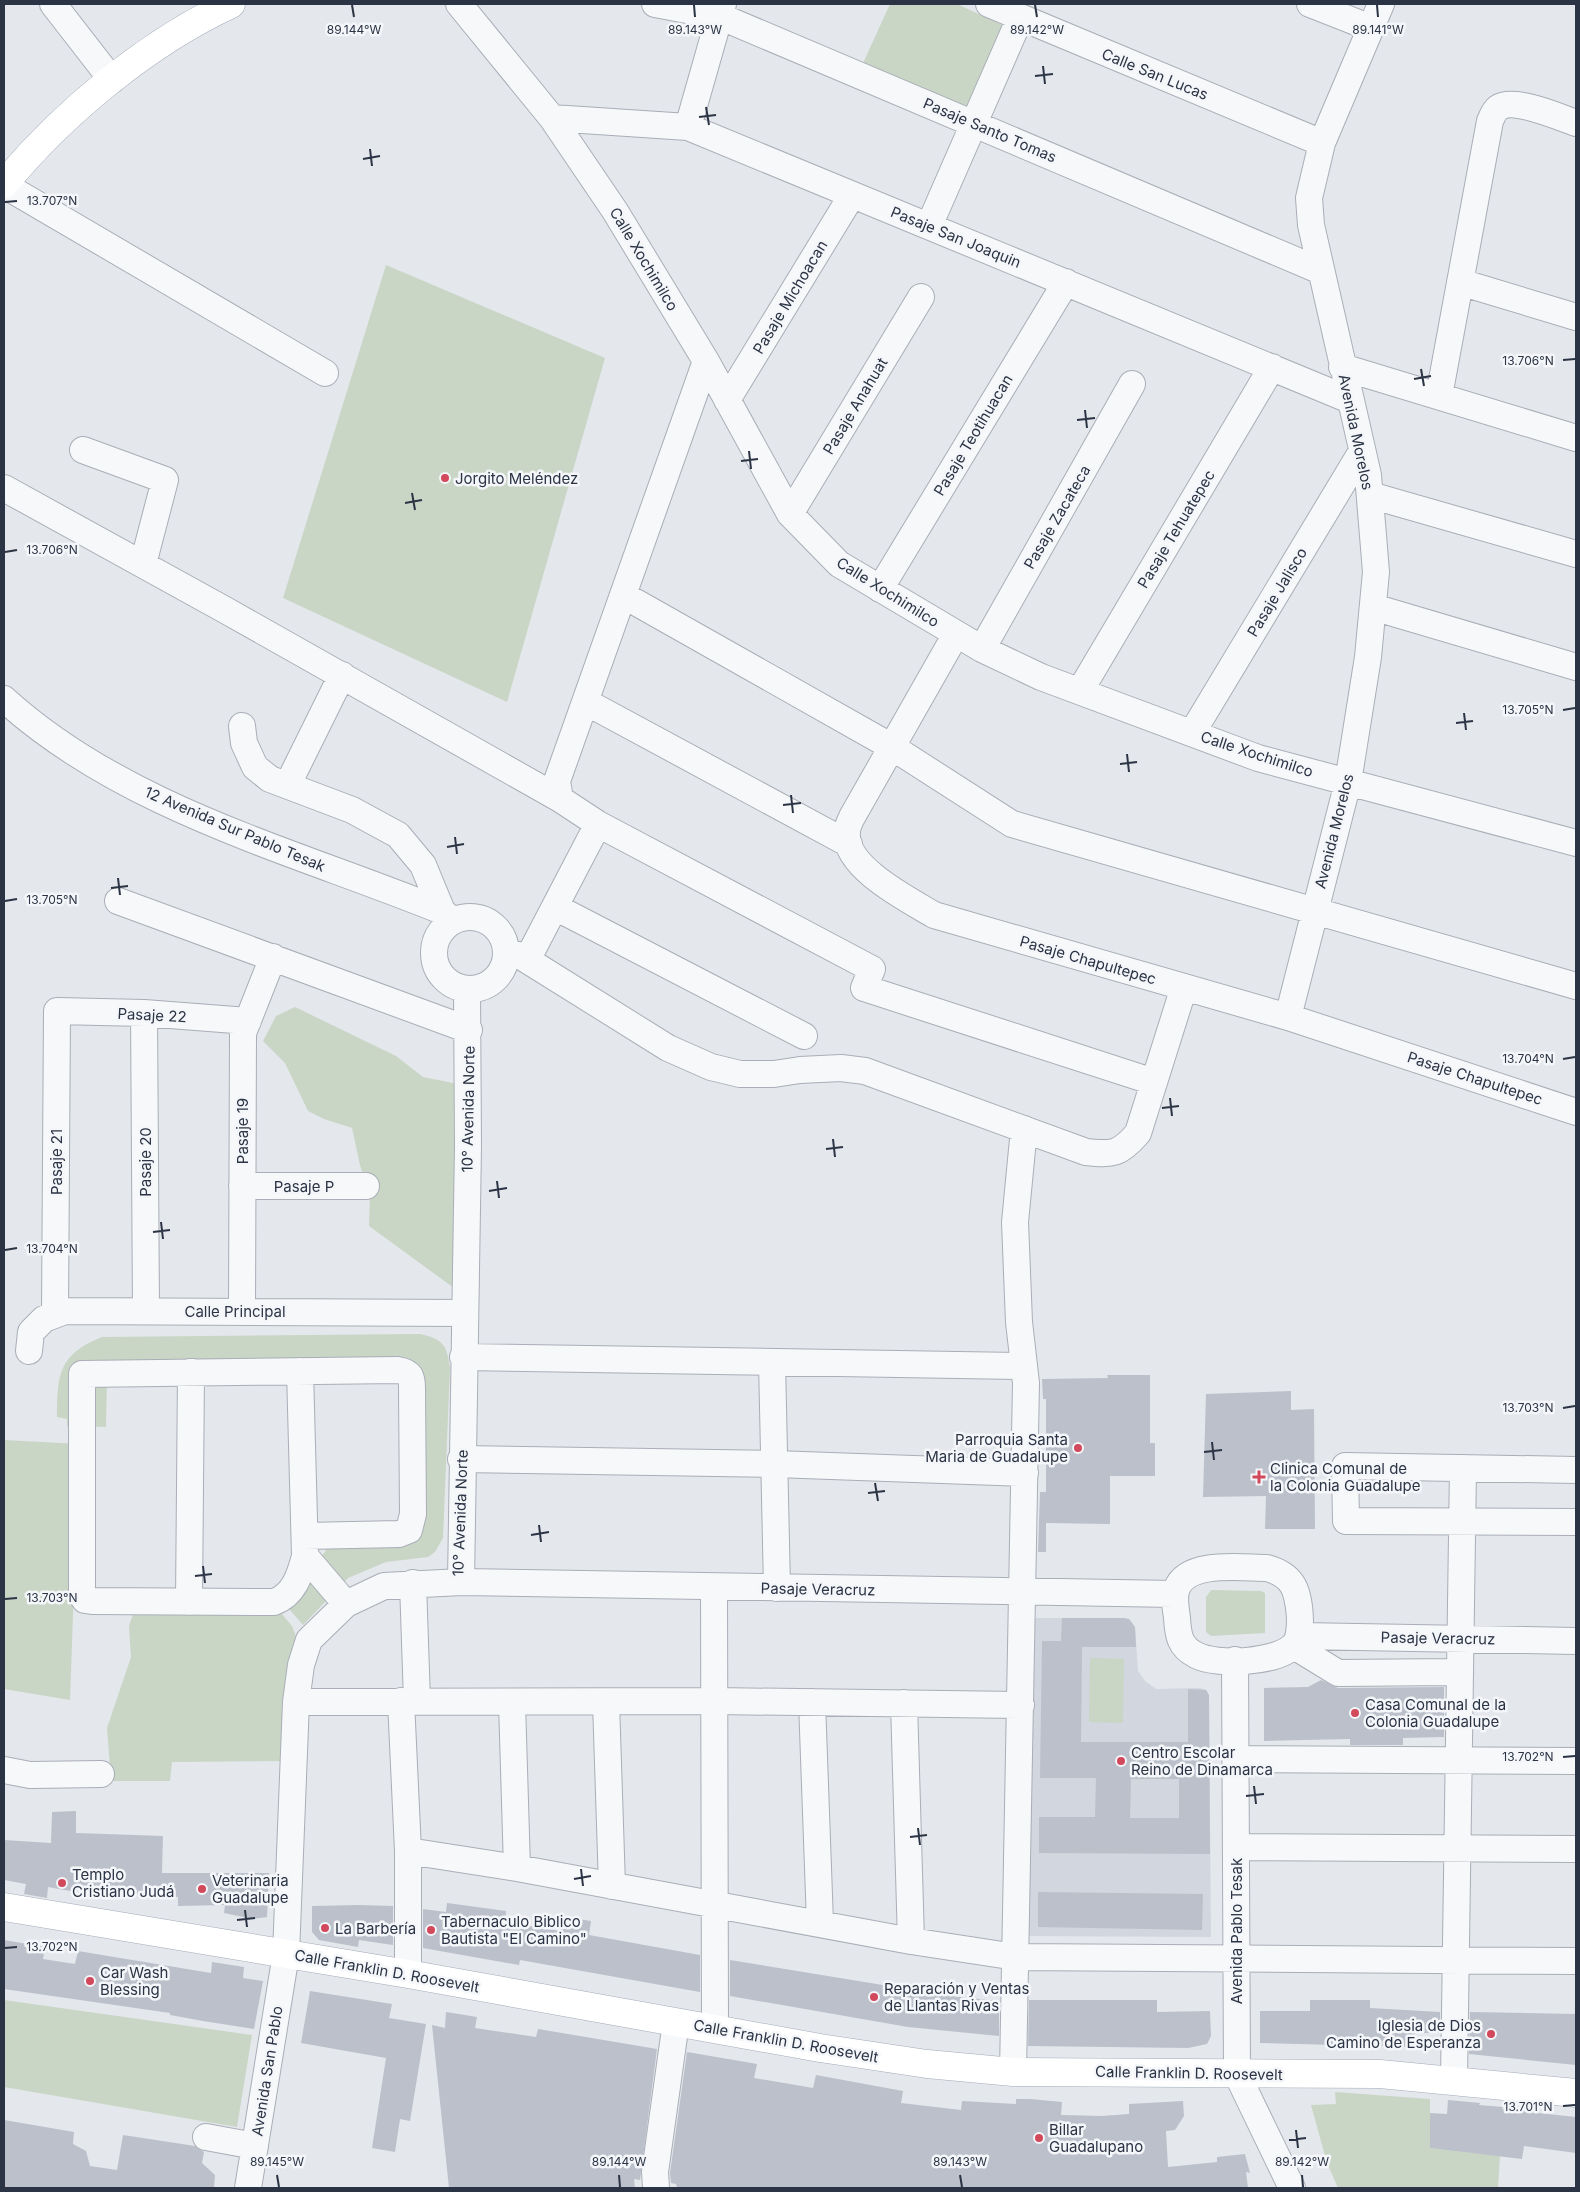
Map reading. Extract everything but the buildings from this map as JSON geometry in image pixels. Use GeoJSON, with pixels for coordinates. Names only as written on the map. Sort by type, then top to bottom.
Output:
{"type":"FeatureCollection","features":[{"type":"Feature","properties":{"kind":"main road"},"geometry":{"type":"LineString","coordinates":[[4,184],[33,149],[112,80],[161,44],[211,13],[231,4]]}},
{"type":"Feature","properties":{"kind":"main road","name":"Calle Franklin D. Roosevelt"},"geometry":{"type":"LineString","coordinates":[[4,1907],[408,1974],[820,2048],[927,2064],[1012,2072],[1380,2074],[1576,2093]]}},
{"type":"Feature","properties":{"kind":"street"},"geometry":{"type":"LineString","coordinates":[[53,4],[112,80]]}},
{"type":"Feature","properties":{"kind":"street","name":"Calle Xochimilco"},"geometry":{"type":"LineString","coordinates":[[459,4],[552,118],[615,211],[706,361],[790,514],[839,564],[982,649],[1041,677],[1258,758],[1576,843]]}},
{"type":"Feature","properties":{"kind":"street","name":"Pasaje Santo Tomas"},"geometry":{"type":"LineString","coordinates":[[655,4],[721,10],[974,124],[1321,271]]}},
{"type":"Feature","properties":{"kind":"street","name":"Calle San Lucas"},"geometry":{"type":"LineString","coordinates":[[989,4],[1322,143]]}},
{"type":"Feature","properties":{"kind":"street"},"geometry":{"type":"LineString","coordinates":[[1310,4],[1371,28]]}},
{"type":"Feature","properties":{"kind":"street","name":"Avenida Morelos"},"geometry":{"type":"LineString","coordinates":[[1288,1017],[1348,782],[1368,657],[1376,572],[1368,475],[1311,225],[1309,198],[1322,143],[1381,4]]}},
{"type":"Feature","properties":{"kind":"street"},"geometry":{"type":"LineString","coordinates":[[688,127],[721,10]]}},
{"type":"Feature","properties":{"kind":"street"},"geometry":{"type":"LineString","coordinates":[[929,226],[1020,18]]}},
{"type":"Feature","properties":{"kind":"street"},"geometry":{"type":"LineString","coordinates":[[1439,396],[1490,121],[1495,110],[1499,107],[1518,105],[1576,123]]}},
{"type":"Feature","properties":{"kind":"street","name":"Pasaje San Joaquin"},"geometry":{"type":"LineString","coordinates":[[552,118],[688,127],[1350,400]]}},
{"type":"Feature","properties":{"kind":"street"},"geometry":{"type":"LineString","coordinates":[[4,184],[325,373]]}},
{"type":"Feature","properties":{"kind":"street","name":"Pasaje Michoacan"},"geometry":{"type":"LineString","coordinates":[[727,400],[852,195]]}},
{"type":"Feature","properties":{"kind":"street","name":"Pasaje Teotihuacan"},"geometry":{"type":"LineString","coordinates":[[880,589],[1066,282]]}},
{"type":"Feature","properties":{"kind":"street"},"geometry":{"type":"LineString","coordinates":[[1460,282],[1576,317]]}},
{"type":"Feature","properties":{"kind":"street","name":"Pasaje Anahuat"},"geometry":{"type":"LineString","coordinates":[[790,514],[921,297]]}},
{"type":"Feature","properties":{"kind":"street"},"geometry":{"type":"LineString","coordinates":[[560,799],[557,781],[706,361]]}},
{"type":"Feature","properties":{"kind":"street","name":"Pasaje Tehuatepec"},"geometry":{"type":"LineString","coordinates":[[1080,691],[1272,367]]}},
{"type":"Feature","properties":{"kind":"street"},"geometry":{"type":"LineString","coordinates":[[1342,367],[1576,438]]}},
{"type":"Feature","properties":{"kind":"street","name":"Pasaje Zacateca"},"geometry":{"type":"LineString","coordinates":[[982,649],[1132,384]]}},
{"type":"Feature","properties":{"kind":"street"},"geometry":{"type":"LineString","coordinates":[[83,450],[165,480],[143,564]]}},
{"type":"Feature","properties":{"kind":"street","name":"Pasaje Jalisco"},"geometry":{"type":"LineString","coordinates":[[1192,733],[1362,451]]}},
{"type":"Feature","properties":{"kind":"street"},"geometry":{"type":"LineString","coordinates":[[4,488],[228,610],[560,799],[598,824],[872,969],[864,988],[1154,1082]]}},
{"type":"Feature","properties":{"kind":"street"},"geometry":{"type":"LineString","coordinates":[[1370,495],[1576,554]]}},
{"type":"Feature","properties":{"kind":"street"},"geometry":{"type":"LineString","coordinates":[[623,595],[892,747],[1012,824],[1576,986]]}},
{"type":"Feature","properties":{"kind":"street"},"geometry":{"type":"LineString","coordinates":[[1373,607],[1576,667]]}},
{"type":"Feature","properties":{"kind":"street"},"geometry":{"type":"LineString","coordinates":[[849,844],[847,832],[852,817],[956,634]]}},
{"type":"Feature","properties":{"kind":"street"},"geometry":{"type":"LineString","coordinates":[[293,774],[342,675]]}},
{"type":"Feature","properties":{"kind":"street","name":"12 Avenida Sur Pablo Tesak"},"geometry":{"type":"LineString","coordinates":[[4,699],[35,727],[102,772],[217,824],[447,916]]}},
{"type":"Feature","properties":{"kind":"street"},"geometry":{"type":"LineString","coordinates":[[586,702],[849,844]]}},
{"type":"Feature","properties":{"kind":"street"},"geometry":{"type":"LineString","coordinates":[[242,726],[244,742],[255,767],[270,779],[352,810],[398,835],[423,865],[447,916],[443,929],[435,943],[434,956],[437,968],[444,979],[457,987],[467,990],[482,988],[493,982],[505,966],[517,957],[555,906],[598,824]]}},
{"type":"Feature","properties":{"kind":"street","name":"Pasaje Chapultepec"},"geometry":{"type":"LineString","coordinates":[[849,844],[859,862],[886,886],[934,915],[1288,1017],[1576,1112]]}},
{"type":"Feature","properties":{"kind":"street"},"geometry":{"type":"LineString","coordinates":[[118,900],[469,1030]]}},
{"type":"Feature","properties":{"kind":"street"},"geometry":{"type":"LineString","coordinates":[[555,906],[804,1036]]}},
{"type":"Feature","properties":{"kind":"street"},"geometry":{"type":"LineString","coordinates":[[447,916],[476,917],[488,921],[498,929],[517,957],[668,1048],[711,1067],[740,1074],[774,1074],[800,1070],[841,1068],[865,1071],[1086,1152],[1106,1154],[1124,1149],[1138,1133],[1184,987]]}},
{"type":"Feature","properties":{"kind":"street","name":"Pasaje 19"},"geometry":{"type":"LineString","coordinates":[[242,1311],[243,1032],[274,957]]}},
{"type":"Feature","properties":{"kind":"street","name":"10° Avenida Norte"},"geometry":{"type":"LineString","coordinates":[[286,1954],[296,1702],[301,1665],[309,1640],[346,1604],[384,1586],[461,1582],[461,1459],[469,1030],[467,990]]}},
{"type":"Feature","properties":{"kind":"street","name":"Pasaje 22"},"geometry":{"type":"LineString","coordinates":[[57,1011],[144,1013],[248,1021]]}},
{"type":"Feature","properties":{"kind":"street","name":"Pasaje 21"},"geometry":{"type":"LineString","coordinates":[[55,1313],[57,1011]]}},
{"type":"Feature","properties":{"kind":"street","name":"Pasaje 20"},"geometry":{"type":"LineString","coordinates":[[144,1013],[146,1310]]}},
{"type":"Feature","properties":{"kind":"street"},"geometry":{"type":"LineString","coordinates":[[1012,2072],[1024,1592],[1026,1383],[1019,1322],[1015,1222],[1024,1129]]}},
{"type":"Feature","properties":{"kind":"street","name":"Pasaje P"},"geometry":{"type":"LineString","coordinates":[[242,1186],[366,1186]]}},
{"type":"Feature","properties":{"kind":"street","name":"Calle Principal"},"geometry":{"type":"LineString","coordinates":[[55,1313],[84,1310],[465,1313]]}},
{"type":"Feature","properties":{"kind":"street"},"geometry":{"type":"LineString","coordinates":[[29,1351],[31,1332],[44,1319],[55,1313]]}},
{"type":"Feature","properties":{"kind":"street"},"geometry":{"type":"LineString","coordinates":[[464,1357],[1024,1366]]}},
{"type":"Feature","properties":{"kind":"street"},"geometry":{"type":"LineString","coordinates":[[772,1362],[777,1588]]}},
{"type":"Feature","properties":{"kind":"street"},"geometry":{"type":"LineString","coordinates":[[300,1371],[305,1546],[300,1573],[292,1590],[284,1598],[274,1602],[92,1602],[85,1600],[82,1596],[82,1374],[191,1372],[398,1370],[407,1371],[412,1377],[412,1514],[409,1530],[399,1534],[305,1546]]}},
{"type":"Feature","properties":{"kind":"street"},"geometry":{"type":"LineString","coordinates":[[189,1602],[191,1372]]}},
{"type":"Feature","properties":{"kind":"street"},"geometry":{"type":"LineString","coordinates":[[461,1459],[775,1464],[1025,1472]]}},
{"type":"Feature","properties":{"kind":"street"},"geometry":{"type":"LineString","coordinates":[[1576,1470],[1345,1466],[1346,1521],[1576,1522]]}},
{"type":"Feature","properties":{"kind":"street"},"geometry":{"type":"LineString","coordinates":[[1454,2080],[1463,1468]]}},
{"type":"Feature","properties":{"kind":"street"},"geometry":{"type":"LineString","coordinates":[[305,1546],[346,1604]]}},
{"type":"Feature","properties":{"kind":"street"},"geometry":{"type":"LineString","coordinates":[[1268,1568],[1285,1575],[1297,1594],[1297,1641],[1278,1656],[1264,1659],[1204,1659],[1189,1652],[1182,1644],[1178,1635],[1175,1594],[1181,1581],[1194,1571],[1203,1569],[1268,1568]]}},
{"type":"Feature","properties":{"kind":"street","name":"Pasaje Veracruz"},"geometry":{"type":"LineString","coordinates":[[461,1582],[1175,1594]]}},
{"type":"Feature","properties":{"kind":"street"},"geometry":{"type":"LineString","coordinates":[[408,1974],[409,1702],[413,1583]]}},
{"type":"Feature","properties":{"kind":"street"},"geometry":{"type":"LineString","coordinates":[[714,1587],[715,2028]]}},
{"type":"Feature","properties":{"kind":"street","name":"Pasaje Veracruz"},"geometry":{"type":"LineString","coordinates":[[1297,1641],[1459,1638],[1576,1641]]}},
{"type":"Feature","properties":{"kind":"street"},"geometry":{"type":"LineString","coordinates":[[1297,1641],[1338,1673],[1452,1672]]}},
{"type":"Feature","properties":{"kind":"street","name":"Avenida Pablo Tesak"},"geometry":{"type":"LineString","coordinates":[[1236,1660],[1237,2074],[1292,2188]]}},
{"type":"Feature","properties":{"kind":"street"},"geometry":{"type":"LineString","coordinates":[[296,1702],[512,1703],[715,1701],[1021,1705]]}},
{"type":"Feature","properties":{"kind":"street"},"geometry":{"type":"LineString","coordinates":[[606,1702],[612,1886]]}},
{"type":"Feature","properties":{"kind":"street"},"geometry":{"type":"LineString","coordinates":[[812,1702],[820,1923]]}},
{"type":"Feature","properties":{"kind":"street"},"geometry":{"type":"LineString","coordinates":[[512,1703],[517,1868]]}},
{"type":"Feature","properties":{"kind":"street"},"geometry":{"type":"LineString","coordinates":[[904,1703],[911,1940]]}},
{"type":"Feature","properties":{"kind":"street"},"geometry":{"type":"LineString","coordinates":[[1236,1759],[1576,1761]]}},
{"type":"Feature","properties":{"kind":"street"},"geometry":{"type":"LineString","coordinates":[[4,1770],[30,1774],[101,1774]]}},
{"type":"Feature","properties":{"kind":"street"},"geometry":{"type":"LineString","coordinates":[[1236,1847],[1576,1849]]}},
{"type":"Feature","properties":{"kind":"street"},"geometry":{"type":"LineString","coordinates":[[408,1851],[517,1868],[911,1940],[1016,1957],[1576,1961]]}},
{"type":"Feature","properties":{"kind":"street","name":"Avenida San Pablo"},"geometry":{"type":"LineString","coordinates":[[248,2188],[286,1954]]}},
{"type":"Feature","properties":{"kind":"street"},"geometry":{"type":"LineString","coordinates":[[656,2188],[655,2172],[676,2022]]}},
{"type":"Feature","properties":{"kind":"street"},"geometry":{"type":"LineString","coordinates":[[206,2137],[255,2146]]}},
{"type":"Feature","properties":{"kind":"shaded area","name":"Centro Escolar Reino de Dinamarca"},"geometry":{"type":"Polygon","coordinates":[[[1032,1618],[1124,1618],[1130,1620],[1135,1627],[1138,1671],[1145,1681],[1156,1689],[1200,1688],[1206,1690],[1209,1695],[1211,1937],[1029,1936],[1032,1618]]]}},
{"type":"Feature","properties":{"kind":"green space"},"geometry":{"type":"Polygon","coordinates":[[[890,4],[957,4],[1011,29],[970,120],[859,72],[890,4]]]}},
{"type":"Feature","properties":{"kind":"green space","name":"Jorgito Meléndez"},"geometry":{"type":"Polygon","coordinates":[[[386,265],[605,358],[507,702],[283,598],[386,265]]]}},
{"type":"Feature","properties":{"kind":"green space"},"geometry":{"type":"Polygon","coordinates":[[[295,1007],[396,1056],[423,1077],[458,1084],[454,1288],[369,1226],[370,1196],[360,1165],[352,1128],[324,1119],[308,1111],[285,1063],[263,1041],[276,1016],[295,1007]]]}},
{"type":"Feature","properties":{"kind":"green space"},"geometry":{"type":"Polygon","coordinates":[[[420,1334],[434,1338],[442,1344],[447,1354],[450,1368],[443,1538],[435,1552],[428,1557],[386,1562],[348,1578],[303,1625],[284,1603],[325,1552],[332,1532],[390,1529],[403,1513],[402,1376],[107,1379],[106,1427],[67,1426],[67,1419],[57,1417],[58,1389],[63,1367],[77,1351],[102,1337],[420,1334]]]}},
{"type":"Feature","properties":{"kind":"green space"},"geometry":{"type":"Polygon","coordinates":[[[4,1440],[79,1444],[70,1700],[4,1689],[4,1440]]]}},
{"type":"Feature","properties":{"kind":"green space"},"geometry":{"type":"Polygon","coordinates":[[[1211,1590],[1261,1591],[1265,1593],[1265,1633],[1211,1636],[1206,1632],[1206,1597],[1211,1590]]]}},
{"type":"Feature","properties":{"kind":"green space"},"geometry":{"type":"Polygon","coordinates":[[[276,1607],[292,1626],[298,1642],[285,1761],[172,1762],[170,1781],[111,1781],[107,1728],[131,1657],[129,1626],[135,1608],[276,1607]]]}},
{"type":"Feature","properties":{"kind":"green space"},"geometry":{"type":"Polygon","coordinates":[[[1090,1658],[1124,1659],[1123,1723],[1089,1722],[1090,1658]]]}},
{"type":"Feature","properties":{"kind":"green space"},"geometry":{"type":"Polygon","coordinates":[[[4,2000],[252,2035],[237,2127],[4,2087],[4,2000]]]}},
{"type":"Feature","properties":{"kind":"green space"},"geometry":{"type":"Polygon","coordinates":[[[1335,2092],[1430,2099],[1430,2148],[1500,2156],[1498,2188],[1338,2188],[1327,2163],[1311,2105],[1336,2104],[1335,2092]]]}},
{"type":"Feature","properties":{"kind":"place","name":"Jorgito Meléndez"},"geometry":{"type":"Point","coordinates":[445,478]}},
{"type":"Feature","properties":{"kind":"place","name":"Parroquia Santa Maria de Guadalupe"},"geometry":{"type":"Point","coordinates":[1078,1448]}},
{"type":"Feature","properties":{"kind":"place","name":"Clinica Comunal de la Colonia Guadalupe"},"geometry":{"type":"Point","coordinates":[1259,1477]}},
{"type":"Feature","properties":{"kind":"place","name":"Casa Comunal de la Colonia Guadalupe"},"geometry":{"type":"Point","coordinates":[1355,1713]}},
{"type":"Feature","properties":{"kind":"place","name":"Centro Escolar Reino de Dinamarca"},"geometry":{"type":"Point","coordinates":[1121,1761]}},
{"type":"Feature","properties":{"kind":"place","name":"Templo Cristiano Judá"},"geometry":{"type":"Point","coordinates":[62,1883]}},
{"type":"Feature","properties":{"kind":"place","name":"Veterinaria Guadalupe"},"geometry":{"type":"Point","coordinates":[202,1889]}},
{"type":"Feature","properties":{"kind":"place","name":"La Barbería"},"geometry":{"type":"Point","coordinates":[325,1928]}},
{"type":"Feature","properties":{"kind":"place","name":"Tabernaculo Biblico Bautista \"El Camino\""},"geometry":{"type":"Point","coordinates":[431,1930]}},
{"type":"Feature","properties":{"kind":"place","name":"Car Wash Blessing"},"geometry":{"type":"Point","coordinates":[90,1981]}},
{"type":"Feature","properties":{"kind":"place","name":"Reparación y Ventas de Llantas Rivas"},"geometry":{"type":"Point","coordinates":[874,1997]}},
{"type":"Feature","properties":{"kind":"place","name":"Iglesia de Dios Camino de Esperanza"},"geometry":{"type":"Point","coordinates":[1491,2034]}},
{"type":"Feature","properties":{"kind":"place","name":"Billar Guadalupano"},"geometry":{"type":"Point","coordinates":[1039,2138]}}]}
